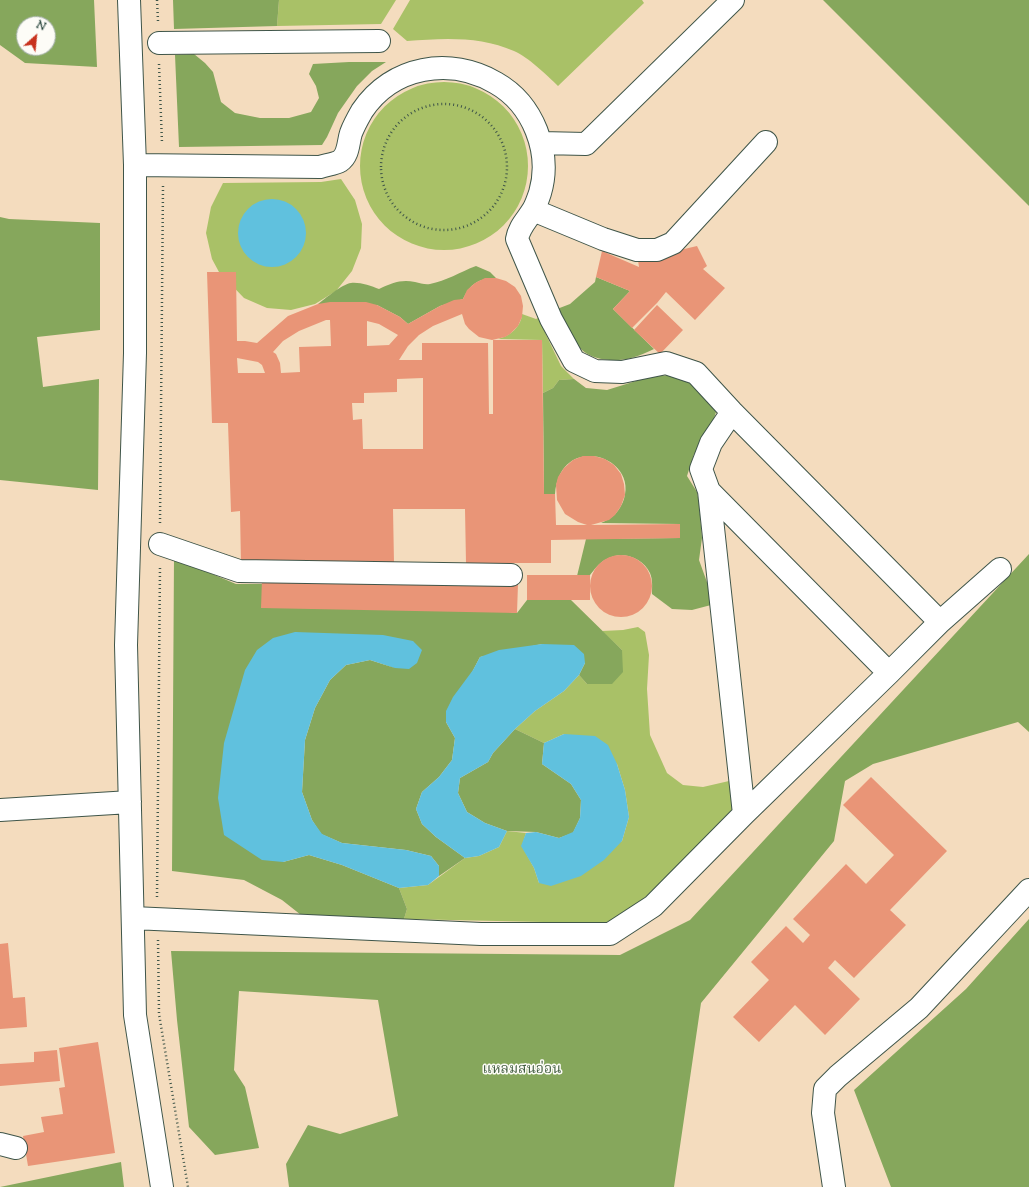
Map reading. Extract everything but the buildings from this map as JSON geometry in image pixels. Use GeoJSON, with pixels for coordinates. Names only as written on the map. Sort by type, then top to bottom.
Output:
{"type":"FeatureCollection","features":[{"type":"Feature","properties":{"kind":"street"},"geometry":{"type":"LineString","coordinates":[[129,0],[135,165],[135,353],[126,645],[135,1015],[162,1187]]}},
{"type":"Feature","properties":{"kind":"street"},"geometry":{"type":"LineString","coordinates":[[541,143],[586,144],[733,0]]}},
{"type":"Feature","properties":{"kind":"street"},"geometry":{"type":"LineString","coordinates":[[159,43],[379,41]]}},
{"type":"Feature","properties":{"kind":"street"},"geometry":{"type":"LineString","coordinates":[[135,165],[320,167],[340,161],[344,156],[351,133],[357,120],[370,100],[385,86],[403,76],[415,72],[445,68],[467,70],[488,78],[506,88],[524,107],[541,143],[543,173],[540,192],[533,210],[518,231],[517,239],[551,319],[574,361],[595,371],[622,372],[666,363],[696,372],[732,412],[940,622]]}},
{"type":"Feature","properties":{"kind":"street"},"geometry":{"type":"LineString","coordinates":[[533,210],[603,239],[637,250],[657,250],[673,243],[766,142]]}},
{"type":"Feature","properties":{"kind":"street"},"geometry":{"type":"LineString","coordinates":[[732,412],[711,443],[701,469],[709,491],[744,814]]}},
{"type":"Feature","properties":{"kind":"street"},"geometry":{"type":"LineString","coordinates":[[709,491],[890,673]]}},
{"type":"Feature","properties":{"kind":"street"},"geometry":{"type":"LineString","coordinates":[[160,544],[239,571],[511,575]]}},
{"type":"Feature","properties":{"kind":"street"},"geometry":{"type":"LineString","coordinates":[[133,918],[481,934],[610,934],[653,906],[744,814],[890,673],[940,622],[1000,569]]}},
{"type":"Feature","properties":{"kind":"street"},"geometry":{"type":"LineString","coordinates":[[0,810],[130,802]]}},
{"type":"Feature","properties":{"kind":"street"},"geometry":{"type":"LineString","coordinates":[[834,1187],[824,1113],[825,1089],[838,1076],[919,1008],[1029,890]]}},
{"type":"Feature","properties":{"kind":"path"},"geometry":{"type":"LineString","coordinates":[[157,0],[162,149]]}},
{"type":"Feature","properties":{"kind":"path"},"geometry":{"type":"LineString","coordinates":[[453,104],[472,110],[489,122],[501,138],[507,156],[507,176],[501,194],[490,211],[475,222],[459,228],[442,230],[426,227],[410,220],[398,209],[389,198],[382,180],[381,164],[384,148],[391,133],[401,121],[414,112],[432,105],[453,104]]}},
{"type":"Feature","properties":{"kind":"path"},"geometry":{"type":"LineString","coordinates":[[163,180],[157,918],[159,1014],[188,1187]]}},
{"type":"Feature","properties":{"kind":"green space"},"geometry":{"type":"Polygon","coordinates":[[[0,0],[94,0],[97,67],[25,63],[0,45],[0,0]]]}},
{"type":"Feature","properties":{"kind":"green space"},"geometry":{"type":"Polygon","coordinates":[[[173,0],[279,0],[277,26],[174,29],[173,0]]]}},
{"type":"Feature","properties":{"kind":"green space"},"geometry":{"type":"Polygon","coordinates":[[[279,0],[396,0],[381,24],[277,26],[279,0]]]}},
{"type":"Feature","properties":{"kind":"green space"},"geometry":{"type":"Polygon","coordinates":[[[410,0],[642,0],[644,3],[558,86],[525,57],[501,46],[475,40],[462,39],[407,41],[393,29],[410,0]]]}},
{"type":"Feature","properties":{"kind":"green space"},"geometry":{"type":"Polygon","coordinates":[[[823,0],[1029,0],[1029,206],[823,0]]]}},
{"type":"Feature","properties":{"kind":"green space"},"geometry":{"type":"Polygon","coordinates":[[[194,54],[213,72],[221,102],[235,113],[260,118],[289,118],[311,112],[319,98],[316,86],[309,74],[313,64],[386,62],[372,71],[357,86],[338,113],[322,145],[179,147],[175,55],[194,54]]]}},
{"type":"Feature","properties":{"kind":"green space"},"geometry":{"type":"Polygon","coordinates":[[[436,82],[452,82],[476,88],[491,96],[504,106],[514,119],[522,134],[527,150],[527,182],[522,198],[514,213],[504,226],[491,236],[468,247],[452,250],[436,250],[412,244],[397,236],[384,226],[374,213],[363,190],[360,174],[360,158],[366,134],[374,119],[384,106],[397,96],[420,85],[436,82]]]}},
{"type":"Feature","properties":{"kind":"green space"},"geometry":{"type":"Polygon","coordinates":[[[341,179],[355,200],[362,224],[361,248],[352,271],[336,291],[315,304],[291,310],[267,308],[244,298],[219,272],[212,259],[206,233],[211,207],[223,183],[321,182],[341,179]]]}},
{"type":"Feature","properties":{"kind":"green space"},"geometry":{"type":"Polygon","coordinates":[[[0,217],[9,219],[100,223],[100,330],[37,337],[43,387],[99,379],[98,490],[0,480],[0,217]]]}},
{"type":"Feature","properties":{"kind":"green space"},"geometry":{"type":"Polygon","coordinates":[[[476,266],[490,272],[496,278],[484,279],[476,283],[469,289],[463,299],[440,306],[408,324],[400,317],[377,305],[318,304],[338,289],[351,283],[362,284],[379,289],[401,281],[430,284],[447,279],[476,266]]]}},
{"type":"Feature","properties":{"kind":"green space"},"geometry":{"type":"Polygon","coordinates":[[[596,277],[630,291],[613,309],[654,349],[631,358],[605,360],[591,356],[577,345],[557,309],[570,304],[595,282],[596,277]]]}},
{"type":"Feature","properties":{"kind":"green space"},"geometry":{"type":"Polygon","coordinates":[[[522,314],[536,319],[538,318],[561,366],[574,379],[559,380],[553,388],[543,393],[542,340],[498,339],[507,336],[517,327],[520,323],[522,314]]]}},
{"type":"Feature","properties":{"kind":"green space"},"geometry":{"type":"Polygon","coordinates":[[[672,375],[689,381],[706,394],[716,412],[710,431],[694,454],[687,476],[697,492],[702,538],[699,560],[708,585],[711,605],[692,610],[672,609],[652,594],[652,581],[650,573],[642,562],[630,556],[617,555],[611,557],[601,563],[590,575],[577,576],[586,539],[680,538],[680,524],[601,523],[616,514],[624,499],[625,484],[620,471],[610,462],[597,457],[583,457],[570,462],[560,475],[555,494],[544,494],[543,393],[553,388],[559,380],[574,379],[586,388],[607,390],[649,377],[672,375]]]}},
{"type":"Feature","properties":{"kind":"green space","name":"แหลมสนอ่อน"},"geometry":{"type":"Polygon","coordinates":[[[1029,554],[1029,732],[1018,722],[873,764],[845,781],[834,841],[701,1003],[674,1187],[289,1187],[286,1164],[308,1125],[340,1134],[398,1116],[378,1000],[239,991],[234,1070],[245,1087],[259,1148],[215,1155],[189,1127],[171,951],[620,955],[690,920],[1029,554]]]}},
{"type":"Feature","properties":{"kind":"green space"},"geometry":{"type":"Polygon","coordinates":[[[174,558],[236,584],[262,584],[517,613],[527,600],[571,600],[622,650],[623,672],[612,684],[587,684],[579,675],[585,663],[542,644],[480,657],[446,722],[455,738],[452,760],[439,777],[422,792],[416,809],[422,824],[436,837],[465,858],[439,876],[439,866],[431,856],[406,850],[342,843],[321,834],[312,820],[302,792],[305,740],[315,708],[330,680],[346,665],[370,660],[395,668],[295,632],[283,862],[309,855],[342,865],[399,888],[407,909],[404,919],[301,915],[282,900],[244,880],[172,871],[174,558]]]}},
{"type":"Feature","properties":{"kind":"green space"},"geometry":{"type":"Polygon","coordinates":[[[638,627],[645,632],[649,655],[647,689],[650,735],[667,773],[683,785],[703,787],[729,781],[733,815],[626,915],[607,922],[590,923],[404,919],[407,909],[399,888],[428,885],[465,858],[479,856],[499,847],[507,831],[526,833],[522,846],[534,868],[539,883],[622,841],[629,817],[625,790],[617,764],[564,734],[544,743],[515,729],[535,711],[564,691],[579,675],[587,684],[622,650],[602,631],[623,630],[638,627]]]}},
{"type":"Feature","properties":{"kind":"green space"},"geometry":{"type":"Polygon","coordinates":[[[515,729],[544,743],[542,764],[571,784],[581,800],[580,818],[573,833],[559,838],[536,832],[507,831],[485,823],[467,812],[458,793],[460,778],[488,762],[493,753],[515,729]]]}},
{"type":"Feature","properties":{"kind":"green space"},"geometry":{"type":"Polygon","coordinates":[[[1029,919],[1029,1187],[891,1187],[854,1090],[966,989],[1029,919]]]}},
{"type":"Feature","properties":{"kind":"green space"},"geometry":{"type":"Polygon","coordinates":[[[121,1162],[124,1187],[0,1187],[121,1162]]]}},
{"type":"Feature","properties":{"kind":"water"},"geometry":{"type":"Polygon","coordinates":[[[265,199],[279,199],[291,204],[301,214],[306,226],[306,240],[301,252],[291,262],[279,267],[265,267],[253,262],[243,252],[238,240],[238,226],[243,214],[253,204],[265,199]]]}},
{"type":"Feature","properties":{"kind":"water"},"geometry":{"type":"Polygon","coordinates":[[[295,632],[383,635],[413,641],[422,650],[417,663],[409,669],[395,668],[370,660],[346,665],[330,680],[315,708],[305,740],[302,792],[312,820],[322,834],[342,843],[406,850],[431,856],[439,866],[439,876],[428,885],[399,888],[342,865],[309,855],[283,862],[262,860],[224,835],[218,798],[224,743],[245,670],[257,650],[273,638],[295,632]]]}},
{"type":"Feature","properties":{"kind":"water"},"geometry":{"type":"Polygon","coordinates":[[[542,644],[574,645],[584,654],[585,663],[579,675],[564,691],[535,711],[515,729],[493,753],[488,762],[460,778],[458,793],[467,812],[485,823],[507,831],[499,847],[479,856],[465,858],[436,837],[422,824],[416,809],[422,792],[439,777],[452,760],[455,738],[446,722],[446,711],[453,697],[473,670],[480,657],[499,650],[542,644]]]}},
{"type":"Feature","properties":{"kind":"water"},"geometry":{"type":"Polygon","coordinates":[[[564,734],[595,736],[608,745],[617,764],[625,790],[629,817],[622,841],[604,860],[581,876],[551,886],[539,883],[534,868],[521,846],[526,833],[536,832],[559,838],[573,832],[580,818],[581,800],[571,784],[542,764],[544,743],[564,734]]]}}]}
